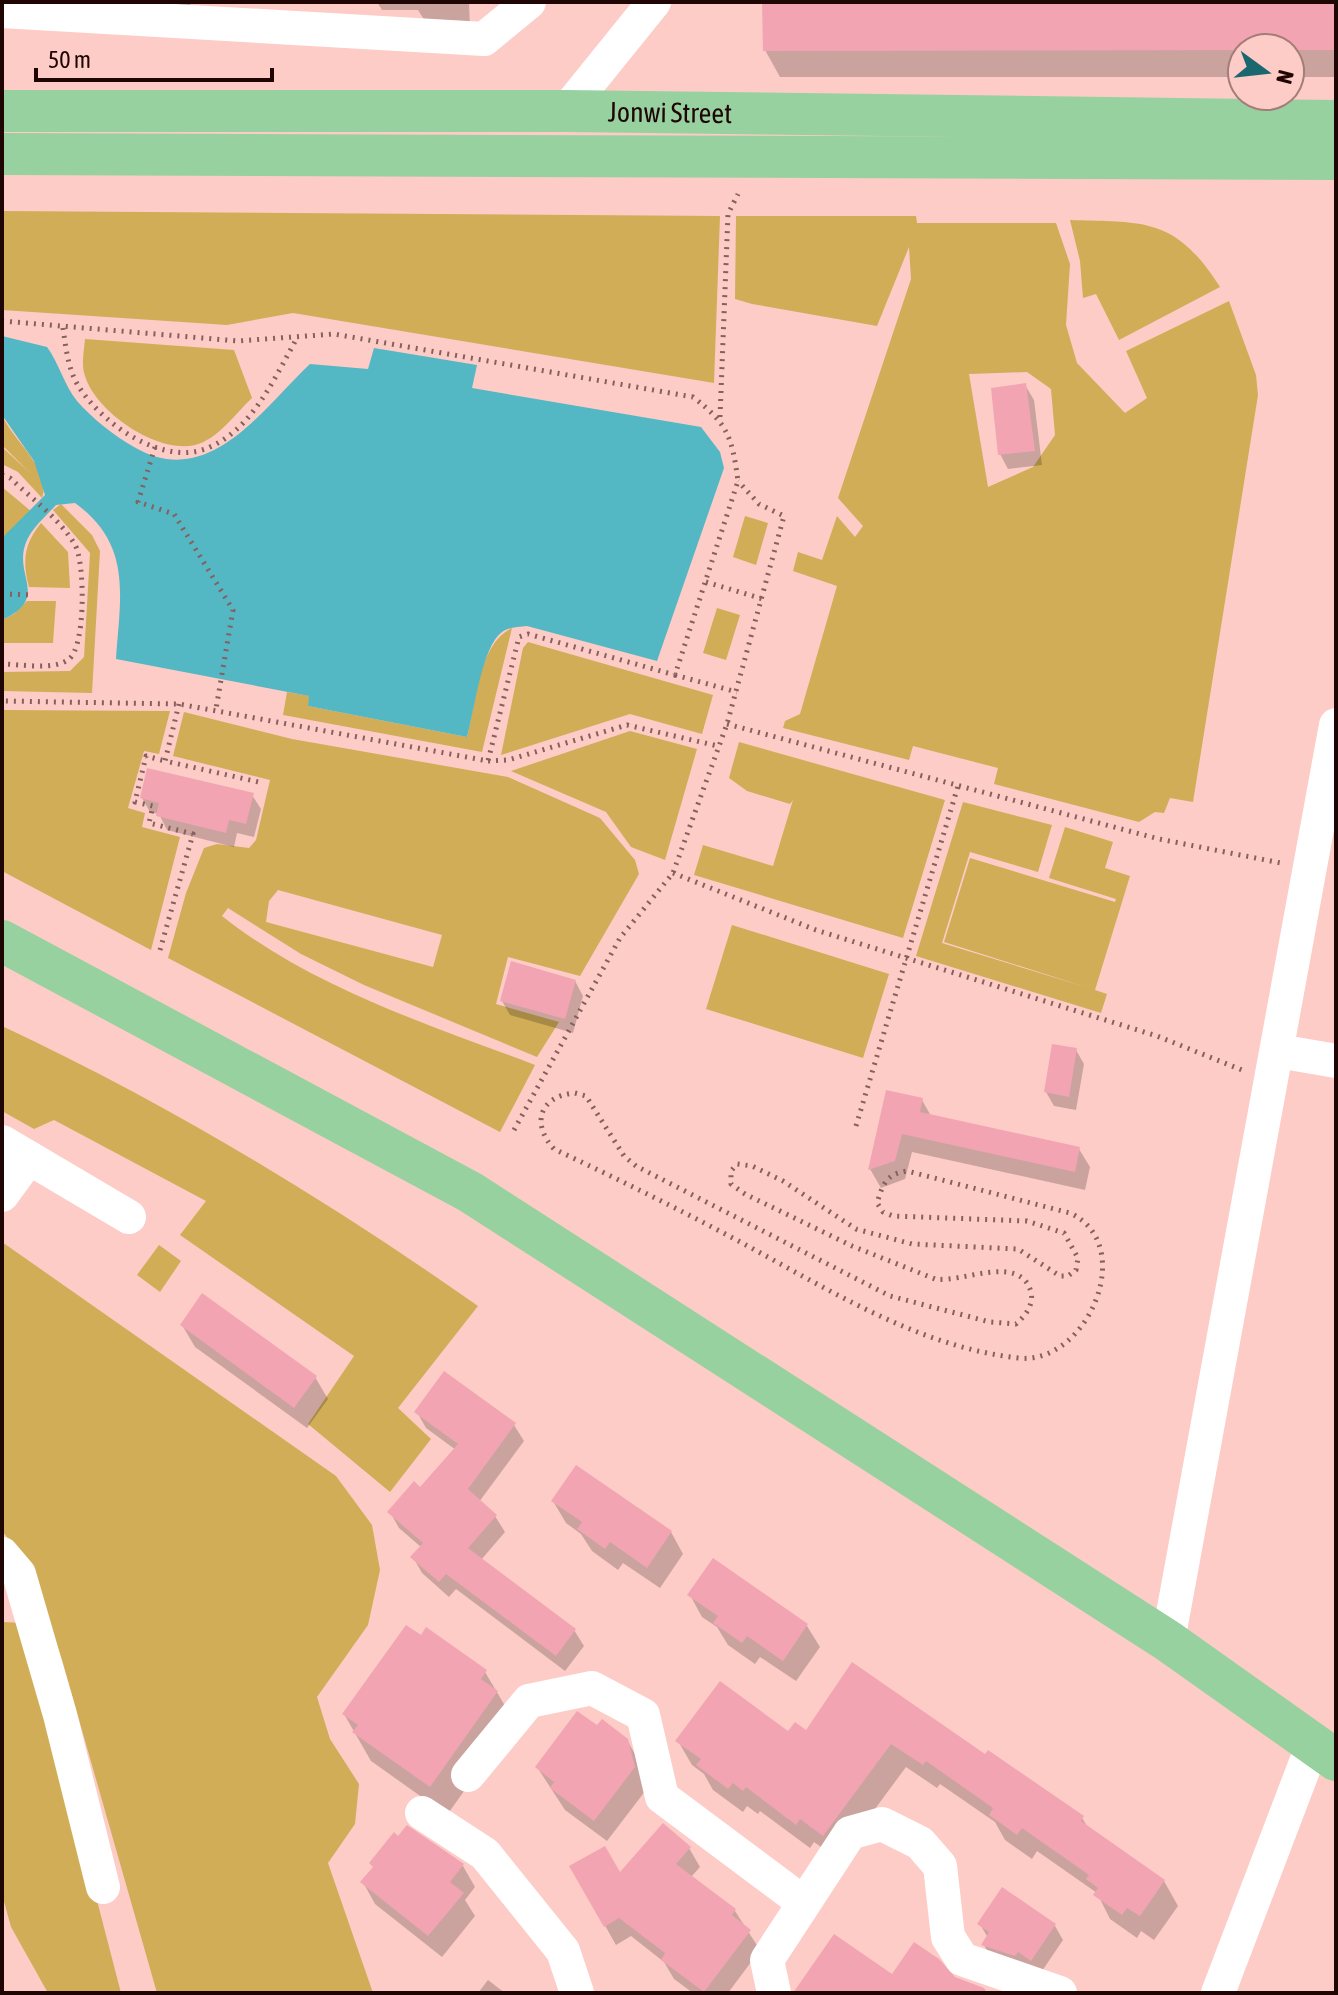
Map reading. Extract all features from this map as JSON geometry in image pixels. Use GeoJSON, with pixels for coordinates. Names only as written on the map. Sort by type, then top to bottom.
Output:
{"type":"FeatureCollection","features":[{"type":"Feature","properties":{"kind":"main road","name":"Jonwi Street"},"geometry":{"type":"LineString","coordinates":[[2,111],[566,111],[1336,121]]}},
{"type":"Feature","properties":{"kind":"main road","name":"Jonwi Street"},"geometry":{"type":"LineString","coordinates":[[2,154],[1336,159]]}},
{"type":"Feature","properties":{"kind":"main road"},"geometry":{"type":"LineString","coordinates":[[2,941],[470,1192],[1168,1641],[1325,1752]]}},
{"type":"Feature","properties":{"kind":"street"},"geometry":{"type":"LineString","coordinates":[[2,11],[212,13],[484,39],[529,2]]}},
{"type":"Feature","properties":{"kind":"street"},"geometry":{"type":"LineString","coordinates":[[566,111],[654,2]]}},
{"type":"Feature","properties":{"kind":"street"},"geometry":{"type":"LineString","coordinates":[[1168,1641],[1335,735]]}},
{"type":"Feature","properties":{"kind":"street"},"geometry":{"type":"LineString","coordinates":[[1275,1067],[1336,1061]]}},
{"type":"Feature","properties":{"kind":"street"},"geometry":{"type":"LineString","coordinates":[[2,1195],[16,1150],[129,1217]]}},
{"type":"Feature","properties":{"kind":"street"},"geometry":{"type":"LineString","coordinates":[[2,1554],[19,1574],[60,1715],[103,1887]]}},
{"type":"Feature","properties":{"kind":"street"},"geometry":{"type":"LineString","coordinates":[[468,1775],[529,1701],[592,1688],[643,1715],[662,1797],[804,1903]]}},
{"type":"Feature","properties":{"kind":"street"},"geometry":{"type":"LineString","coordinates":[[1218,1993],[1325,1752]]}},
{"type":"Feature","properties":{"kind":"street"},"geometry":{"type":"LineString","coordinates":[[422,1813],[485,1854],[563,1951],[577,1993]]}},
{"type":"Feature","properties":{"kind":"street"},"geometry":{"type":"LineString","coordinates":[[774,1993],[767,1960],[850,1833],[882,1824],[920,1843],[940,1866],[948,1937],[962,1959],[1004,1984],[1060,1993]]}},
{"type":"Feature","properties":{"kind":"path"},"geometry":{"type":"LineString","coordinates":[[675,675],[738,481],[734,451],[720,418],[728,214],[738,194],[741,157]]}},
{"type":"Feature","properties":{"kind":"path"},"geometry":{"type":"LineString","coordinates":[[2,321],[238,341],[334,334],[693,397],[720,418]]}},
{"type":"Feature","properties":{"kind":"path"},"geometry":{"type":"LineString","coordinates":[[63,328],[71,368],[86,397],[115,425],[168,451],[197,452],[227,436],[264,397],[298,337]]}},
{"type":"Feature","properties":{"kind":"path"},"geometry":{"type":"LineString","coordinates":[[155,447],[138,502],[174,514],[233,610],[216,709]]}},
{"type":"Feature","properties":{"kind":"path"},"geometry":{"type":"LineString","coordinates":[[2,475],[51,518],[76,547],[81,563],[80,639],[76,652],[67,662],[2,664]]}},
{"type":"Feature","properties":{"kind":"path"},"geometry":{"type":"LineString","coordinates":[[514,1130],[620,938],[673,873],[727,724],[784,516],[759,504],[738,481]]}},
{"type":"Feature","properties":{"kind":"path"},"geometry":{"type":"LineString","coordinates":[[706,582],[763,599]]}},
{"type":"Feature","properties":{"kind":"path"},"geometry":{"type":"LineString","coordinates":[[2,594],[33,595]]}},
{"type":"Feature","properties":{"kind":"path"},"geometry":{"type":"LineString","coordinates":[[488,761],[519,637],[528,634],[737,692]]}},
{"type":"Feature","properties":{"kind":"path"},"geometry":{"type":"LineString","coordinates":[[2,701],[179,704],[488,761],[508,760],[627,725],[718,746]]}},
{"type":"Feature","properties":{"kind":"path"},"geometry":{"type":"LineString","coordinates":[[165,761],[179,704]]}},
{"type":"Feature","properties":{"kind":"path"},"geometry":{"type":"LineString","coordinates":[[727,724],[1159,839],[1310,869]]}},
{"type":"Feature","properties":{"kind":"path"},"geometry":{"type":"LineString","coordinates":[[160,950],[193,834],[149,823],[153,806],[135,802],[146,756],[263,783]]}},
{"type":"Feature","properties":{"kind":"path"},"geometry":{"type":"LineString","coordinates":[[856,1126],[958,786]]}},
{"type":"Feature","properties":{"kind":"path"},"geometry":{"type":"LineString","coordinates":[[673,873],[816,930],[1157,1036],[1275,1067]]}},
{"type":"Feature","properties":{"kind":"path"},"geometry":{"type":"LineString","coordinates":[[562,1094],[586,1096],[624,1156],[636,1166],[890,1296],[922,1305],[990,1322],[1016,1324],[1030,1306],[1031,1292],[1024,1279],[1012,1271],[1000,1270],[949,1281],[935,1279],[866,1252],[745,1194],[731,1184],[731,1171],[737,1164],[752,1166],[809,1196],[856,1229],[912,1244],[1018,1249],[1060,1276],[1068,1276],[1076,1270],[1078,1258],[1074,1247],[1064,1233],[1050,1227],[1027,1221],[907,1218],[883,1212],[877,1203],[884,1181],[893,1173],[907,1171],[1070,1213],[1086,1221],[1095,1232],[1102,1256],[1101,1284],[1096,1302],[1079,1330],[1057,1351],[1042,1357],[1018,1358],[939,1339],[880,1318],[681,1210],[554,1149],[541,1135],[539,1123],[546,1106],[562,1094]]}},
{"type":"Feature","properties":{"kind":"shaded area"},"geometry":{"type":"Polygon","coordinates":[[[2,211],[720,216],[714,383],[293,313],[227,325],[2,310],[2,211]]]}},
{"type":"Feature","properties":{"kind":"shaded area"},"geometry":{"type":"Polygon","coordinates":[[[736,216],[916,216],[917,223],[1056,223],[1070,264],[1066,325],[1077,363],[1125,413],[1147,398],[1126,351],[1229,301],[1256,375],[1258,395],[1193,802],[1170,798],[1164,813],[1155,812],[1139,822],[994,784],[998,768],[913,746],[909,760],[783,728],[785,721],[800,714],[837,586],[793,571],[798,552],[822,560],[837,516],[855,537],[863,526],[838,498],[911,279],[909,247],[877,326],[735,299],[736,216]],[[1027,372],[969,374],[988,487],[1033,467],[1055,435],[1051,389],[1027,372]]]}},
{"type":"Feature","properties":{"kind":"shaded area"},"geometry":{"type":"Polygon","coordinates":[[[1070,220],[1119,222],[1157,228],[1189,248],[1220,287],[1119,340],[1096,294],[1083,298],[1080,261],[1070,220]]]}},
{"type":"Feature","properties":{"kind":"shaded area"},"geometry":{"type":"Polygon","coordinates":[[[85,339],[234,350],[252,398],[211,438],[195,445],[180,446],[146,437],[115,416],[91,390],[84,372],[85,339]]]}},
{"type":"Feature","properties":{"kind":"shaded area"},"geometry":{"type":"Polygon","coordinates":[[[2,415],[37,466],[44,487],[42,498],[18,472],[2,464],[2,447],[29,472],[2,445],[2,415]]]}},
{"type":"Feature","properties":{"kind":"shaded area"},"geometry":{"type":"Polygon","coordinates":[[[2,487],[32,512],[2,538],[2,487]]]}},
{"type":"Feature","properties":{"kind":"shaded area"},"geometry":{"type":"Polygon","coordinates":[[[61,504],[92,535],[100,551],[92,693],[2,691],[2,672],[70,671],[84,657],[90,553],[53,510],[61,504]]]}},
{"type":"Feature","properties":{"kind":"shaded area"},"geometry":{"type":"Polygon","coordinates":[[[745,516],[768,523],[756,565],[733,557],[745,516]]]}},
{"type":"Feature","properties":{"kind":"shaded area"},"geometry":{"type":"Polygon","coordinates":[[[41,523],[68,552],[70,588],[29,587],[26,553],[41,523]]]}},
{"type":"Feature","properties":{"kind":"shaded area"},"geometry":{"type":"Polygon","coordinates":[[[27,601],[56,601],[53,643],[2,643],[2,620],[14,614],[27,601]]]}},
{"type":"Feature","properties":{"kind":"shaded area"},"geometry":{"type":"Polygon","coordinates":[[[717,608],[740,615],[726,660],[703,653],[717,608]]]}},
{"type":"Feature","properties":{"kind":"shaded area"},"geometry":{"type":"Polygon","coordinates":[[[512,628],[482,752],[283,715],[287,692],[310,696],[308,706],[467,737],[485,661],[501,636],[512,628]]]}},
{"type":"Feature","properties":{"kind":"shaded area"},"geometry":{"type":"Polygon","coordinates":[[[528,642],[713,695],[702,734],[630,714],[501,755],[523,648],[528,642]]]}},
{"type":"Feature","properties":{"kind":"shaded area"},"geometry":{"type":"Polygon","coordinates":[[[2,710],[170,711],[159,754],[144,751],[128,808],[145,813],[142,827],[180,837],[151,950],[2,871],[2,710]]]}},
{"type":"Feature","properties":{"kind":"shaded area"},"geometry":{"type":"Polygon","coordinates":[[[184,712],[292,739],[508,777],[600,818],[635,860],[639,874],[580,976],[508,957],[496,1004],[559,1022],[537,1057],[364,985],[301,954],[228,908],[222,916],[294,964],[333,984],[412,1019],[535,1065],[500,1132],[168,958],[186,893],[204,848],[217,844],[249,848],[256,840],[270,780],[173,756],[184,712]],[[278,890],[269,901],[266,922],[433,967],[442,935],[278,890]]]}},
{"type":"Feature","properties":{"kind":"shaded area"},"geometry":{"type":"Polygon","coordinates":[[[630,731],[697,749],[665,860],[631,847],[606,812],[511,771],[630,731]]]}},
{"type":"Feature","properties":{"kind":"shaded area"},"geometry":{"type":"Polygon","coordinates":[[[739,742],[945,800],[903,938],[694,875],[703,845],[773,866],[793,800],[790,804],[747,791],[729,778],[739,742]]]}},
{"type":"Feature","properties":{"kind":"shaded area"},"geometry":{"type":"Polygon","coordinates":[[[963,802],[1052,825],[1038,872],[970,852],[942,943],[1089,988],[944,942],[970,858],[1115,902],[1116,899],[1049,878],[1065,827],[1113,842],[1105,868],[1130,876],[1095,990],[1107,994],[1101,1013],[916,956],[963,802]]]}},
{"type":"Feature","properties":{"kind":"shaded area"},"geometry":{"type":"Polygon","coordinates":[[[732,925],[889,974],[863,1058],[706,1009],[732,925]]]}},
{"type":"Feature","properties":{"kind":"shaded area"},"geometry":{"type":"Polygon","coordinates":[[[2,1026],[126,1088],[246,1156],[363,1228],[478,1306],[398,1408],[431,1439],[390,1492],[308,1424],[354,1356],[180,1235],[206,1201],[54,1120],[34,1129],[2,1111],[2,1026]]]}},
{"type":"Feature","properties":{"kind":"shaded area"},"geometry":{"type":"Polygon","coordinates":[[[2,1242],[336,1476],[372,1525],[380,1570],[368,1625],[317,1697],[330,1739],[359,1784],[355,1824],[328,1863],[373,1993],[157,1993],[62,1660],[30,1565],[2,1531],[2,1242]]]}},
{"type":"Feature","properties":{"kind":"shaded area"},"geometry":{"type":"Polygon","coordinates":[[[159,1245],[181,1261],[160,1292],[137,1275],[159,1245]]]}},
{"type":"Feature","properties":{"kind":"shaded area"},"geometry":{"type":"Polygon","coordinates":[[[2,1622],[25,1623],[121,1993],[48,1993],[11,1927],[2,1894],[2,1622]]]}},
{"type":"Feature","properties":{"kind":"water"},"geometry":{"type":"Polygon","coordinates":[[[2,336],[47,347],[72,395],[89,414],[126,443],[161,458],[186,459],[210,452],[253,422],[310,364],[368,369],[374,348],[477,365],[472,388],[701,427],[720,452],[724,468],[657,661],[527,626],[508,629],[495,640],[489,651],[467,737],[308,706],[309,696],[116,659],[120,593],[115,554],[94,519],[75,503],[56,505],[30,535],[23,553],[28,594],[17,611],[2,620],[2,538],[45,495],[34,461],[2,415],[2,336]]]}},
{"type":"Feature","properties":{"kind":"building"},"geometry":{"type":"Polygon","coordinates":[[[762,2],[1336,2],[1336,50],[1306,50],[1306,32],[1226,32],[1226,50],[763,51],[762,2]]]}},
{"type":"Feature","properties":{"kind":"building"},"geometry":{"type":"Polygon","coordinates":[[[1026,383],[1035,451],[998,455],[991,388],[1026,383]]]}},
{"type":"Feature","properties":{"kind":"building"},"geometry":{"type":"Polygon","coordinates":[[[147,768],[254,793],[246,824],[229,820],[226,833],[156,816],[159,803],[140,798],[147,768]]]}},
{"type":"Feature","properties":{"kind":"building"},"geometry":{"type":"Polygon","coordinates":[[[511,961],[576,980],[565,1019],[500,1001],[511,961]]]}},
{"type":"Feature","properties":{"kind":"building"},"geometry":{"type":"Polygon","coordinates":[[[1052,1044],[1077,1048],[1069,1097],[1044,1092],[1052,1044]]]}},
{"type":"Feature","properties":{"kind":"building"},"geometry":{"type":"Polygon","coordinates":[[[886,1090],[923,1098],[920,1112],[1080,1147],[1075,1172],[902,1134],[895,1161],[868,1170],[886,1090]]]}},
{"type":"Feature","properties":{"kind":"building"},"geometry":{"type":"Polygon","coordinates":[[[202,1293],[317,1376],[294,1408],[180,1325],[202,1293]]]}},
{"type":"Feature","properties":{"kind":"building"},"geometry":{"type":"Polygon","coordinates":[[[444,1371],[516,1423],[468,1489],[497,1515],[468,1548],[576,1629],[556,1656],[446,1574],[439,1582],[410,1557],[423,1543],[387,1512],[414,1481],[420,1487],[458,1444],[414,1412],[444,1371]]]}},
{"type":"Feature","properties":{"kind":"building"},"geometry":{"type":"Polygon","coordinates":[[[576,1465],[672,1531],[647,1568],[610,1542],[605,1549],[577,1529],[582,1522],[551,1501],[576,1465]]]}},
{"type":"Feature","properties":{"kind":"building"},"geometry":{"type":"Polygon","coordinates":[[[713,1558],[808,1624],[783,1661],[747,1636],[742,1643],[713,1623],[718,1616],[687,1595],[713,1558]]]}},
{"type":"Feature","properties":{"kind":"building"},"geometry":{"type":"Polygon","coordinates":[[[406,1625],[421,1635],[426,1627],[487,1670],[481,1679],[498,1691],[430,1787],[352,1732],[358,1725],[342,1714],[406,1625]]]}},
{"type":"Feature","properties":{"kind":"building"},"geometry":{"type":"Polygon","coordinates":[[[852,1662],[985,1754],[988,1750],[1084,1816],[1081,1821],[1165,1880],[1140,1916],[1127,1908],[1122,1915],[1093,1895],[1098,1888],[1086,1879],[1089,1875],[1022,1828],[1017,1835],[989,1815],[993,1808],[926,1761],[923,1765],[891,1744],[823,1836],[800,1819],[796,1825],[746,1787],[743,1791],[733,1783],[728,1789],[696,1765],[701,1759],[675,1741],[720,1681],[788,1731],[795,1722],[806,1730],[852,1662]]]}},
{"type":"Feature","properties":{"kind":"building"},"geometry":{"type":"Polygon","coordinates":[[[577,1711],[597,1725],[602,1719],[628,1739],[635,1767],[594,1821],[550,1788],[554,1782],[535,1767],[577,1711]]]}},
{"type":"Feature","properties":{"kind":"building"},"geometry":{"type":"Polygon","coordinates":[[[663,1823],[691,1847],[676,1864],[736,1909],[732,1915],[751,1930],[704,1992],[661,1960],[665,1953],[619,1918],[604,1927],[569,1866],[605,1846],[620,1872],[663,1823]]]}},
{"type":"Feature","properties":{"kind":"building"},"geometry":{"type":"Polygon","coordinates":[[[407,1825],[464,1864],[450,1882],[464,1893],[428,1936],[360,1882],[373,1867],[369,1863],[394,1832],[398,1836],[407,1825]]]}},
{"type":"Feature","properties":{"kind":"building"},"geometry":{"type":"Polygon","coordinates":[[[1002,1887],[1056,1924],[1031,1961],[1018,1952],[1015,1956],[981,1945],[989,1932],[977,1924],[1002,1887]]]}},
{"type":"Feature","properties":{"kind":"building"},"geometry":{"type":"Polygon","coordinates":[[[834,1934],[892,1974],[914,1942],[939,1959],[955,1977],[984,1988],[987,1993],[793,1993],[834,1934]]]}}]}
